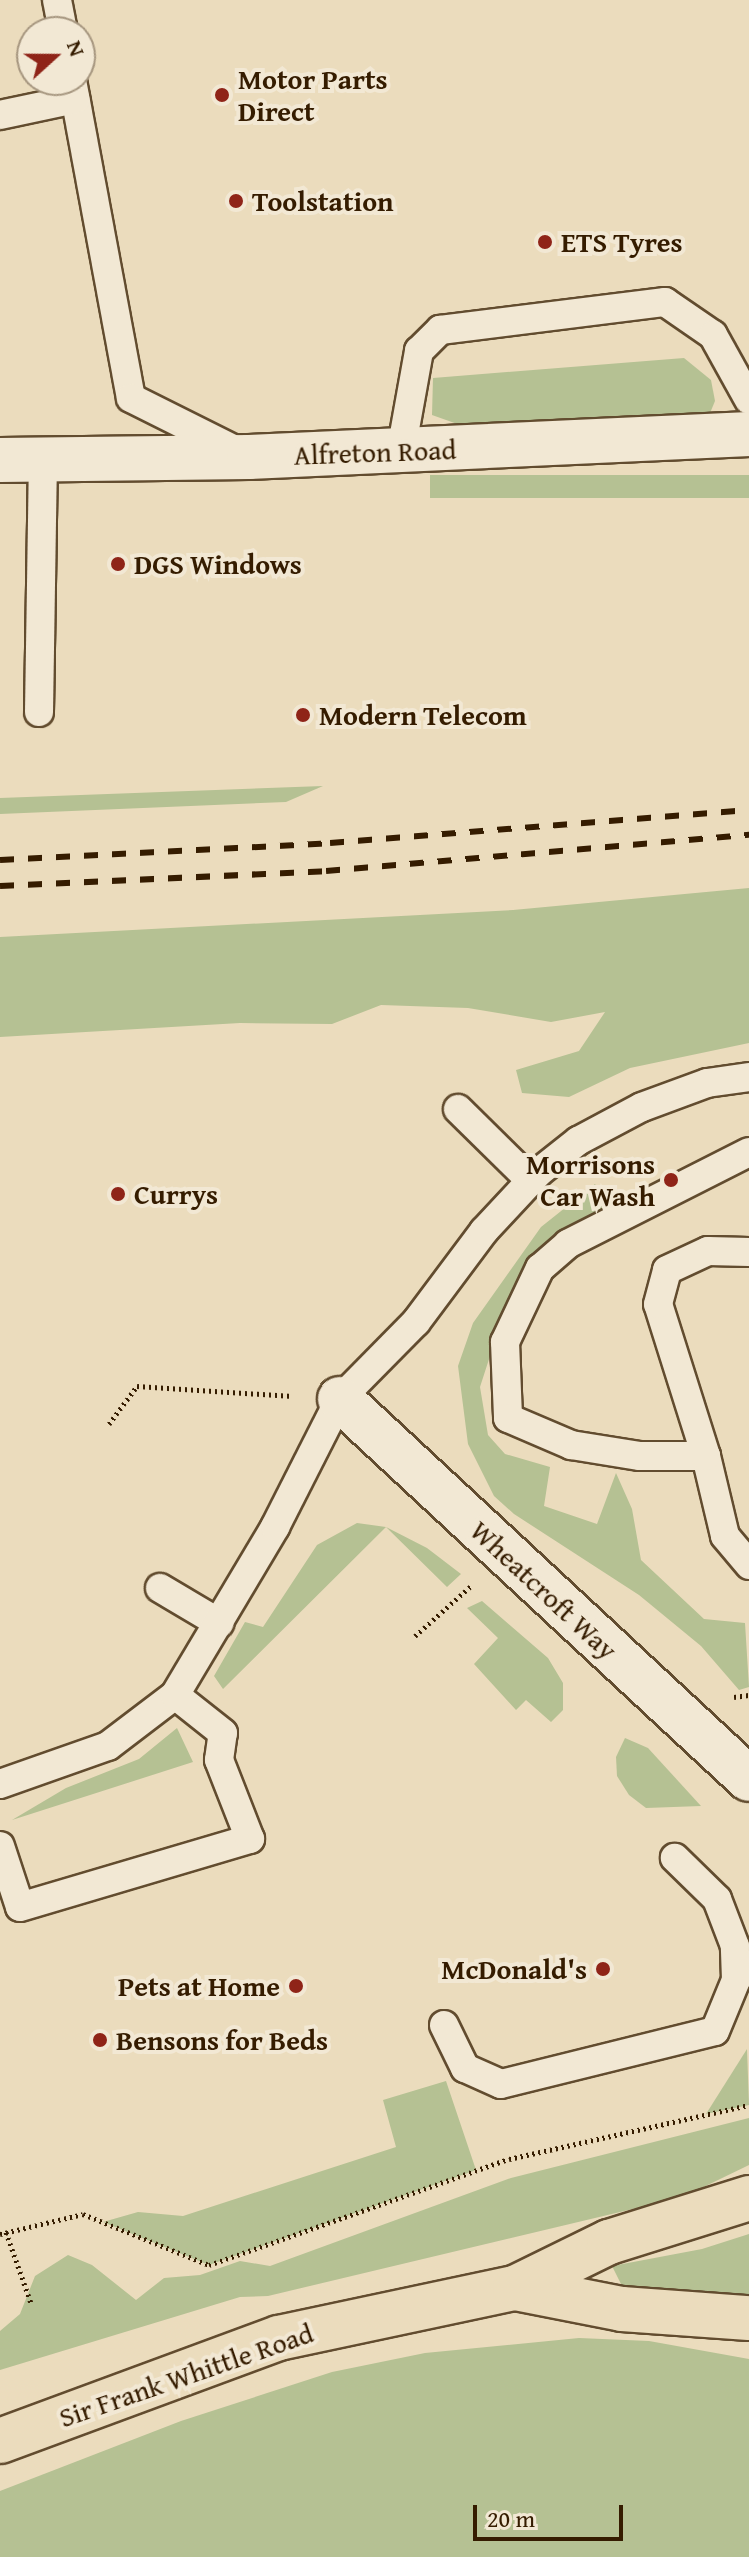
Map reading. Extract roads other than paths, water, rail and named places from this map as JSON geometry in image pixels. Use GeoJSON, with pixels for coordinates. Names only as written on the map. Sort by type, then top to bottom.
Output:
{"type":"FeatureCollection","features":[{"type":"Feature","properties":{"kind":"highway","name":"Sir Frank Whittle Road"},"geometry":{"type":"LineString","coordinates":[[0,2441],[279,2338],[515,2288],[609,2242],[749,2198]]}},
{"type":"Feature","properties":{"kind":"highway","name":"Sir Frank Whittle Road"},"geometry":{"type":"LineString","coordinates":[[515,2288],[622,2309],[749,2318]]}},
{"type":"Feature","properties":{"kind":"street","name":"Alfreton Road"},"geometry":{"type":"LineString","coordinates":[[0,460],[249,457],[749,434]]}},
{"type":"Feature","properties":{"kind":"street","name":"Wheatcroft Way"},"geometry":{"type":"LineString","coordinates":[[340,1399],[749,1779]]}},
{"type":"Feature","properties":{"kind":"lane"},"geometry":{"type":"LineString","coordinates":[[0,115],[55,96]]}},
{"type":"Feature","properties":{"kind":"lane"},"geometry":{"type":"LineString","coordinates":[[74,96],[131,398],[249,457]]}},
{"type":"Feature","properties":{"kind":"lane"},"geometry":{"type":"LineString","coordinates":[[401,451],[419,351],[440,330],[665,302],[713,335],[749,400]]}},
{"type":"Feature","properties":{"kind":"lane"},"geometry":{"type":"LineString","coordinates":[[39,712],[43,459]]}},
{"type":"Feature","properties":{"kind":"lane"},"geometry":{"type":"LineString","coordinates":[[0,1784],[108,1746],[175,1695],[219,1623],[340,1399],[416,1322],[484,1231],[531,1181],[606,1124],[707,1083],[749,1077]]}},
{"type":"Feature","properties":{"kind":"lane"},"geometry":{"type":"LineString","coordinates":[[458,1109],[531,1181]]}},
{"type":"Feature","properties":{"kind":"lane"},"geometry":{"type":"LineString","coordinates":[[706,1456],[640,1456],[571,1445],[508,1418],[505,1342],[540,1268],[568,1244],[749,1152]]}},
{"type":"Feature","properties":{"kind":"lane"},"geometry":{"type":"LineString","coordinates":[[749,1252],[708,1251],[667,1270],[658,1304],[706,1456],[725,1536],[749,1565]]}},
{"type":"Feature","properties":{"kind":"lane"},"geometry":{"type":"LineString","coordinates":[[160,1588],[219,1623]]}},
{"type":"Feature","properties":{"kind":"lane"},"geometry":{"type":"LineString","coordinates":[[0,1846],[20,1907],[250,1839],[219,1760],[223,1733],[175,1695]]}},
{"type":"Feature","properties":{"kind":"lane"},"geometry":{"type":"LineString","coordinates":[[444,2025],[465,2068],[501,2084],[715,2031],[736,1980],[735,1946],[717,1899],[675,1858]]}},
{"type":"Feature","properties":{"kind":"railway"},"geometry":{"type":"LineString","coordinates":[[0,860],[330,843],[749,810]]}},
{"type":"Feature","properties":{"kind":"railway"},"geometry":{"type":"LineString","coordinates":[[0,886],[326,871],[749,835]]}},
{"type":"Feature","properties":{"kind":"place","name":"Motor Parts Direct"},"geometry":{"type":"Point","coordinates":[222,95]}},
{"type":"Feature","properties":{"kind":"place","name":"Toolstation"},"geometry":{"type":"Point","coordinates":[236,201]}},
{"type":"Feature","properties":{"kind":"place","name":"ETS Tyres"},"geometry":{"type":"Point","coordinates":[545,242]}},
{"type":"Feature","properties":{"kind":"place","name":"DGS Windows"},"geometry":{"type":"Point","coordinates":[118,564]}},
{"type":"Feature","properties":{"kind":"place","name":"Modern Telecom"},"geometry":{"type":"Point","coordinates":[303,715]}},
{"type":"Feature","properties":{"kind":"place","name":"Morrisons Car Wash"},"geometry":{"type":"Point","coordinates":[671,1180]}},
{"type":"Feature","properties":{"kind":"place","name":"Currys"},"geometry":{"type":"Point","coordinates":[118,1194]}},
{"type":"Feature","properties":{"kind":"place","name":"McDonald's"},"geometry":{"type":"Point","coordinates":[603,1969]}},
{"type":"Feature","properties":{"kind":"place","name":"Pets at Home"},"geometry":{"type":"Point","coordinates":[296,1986]}},
{"type":"Feature","properties":{"kind":"place","name":"Bensons for Beds"},"geometry":{"type":"Point","coordinates":[100,2040]}}]}
